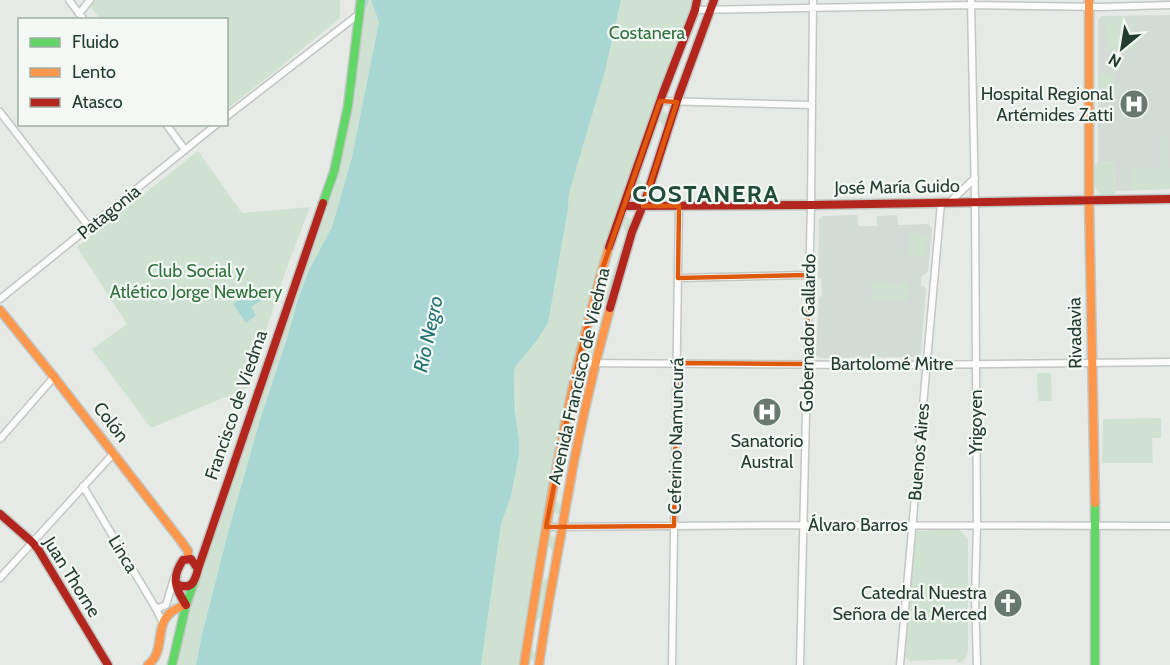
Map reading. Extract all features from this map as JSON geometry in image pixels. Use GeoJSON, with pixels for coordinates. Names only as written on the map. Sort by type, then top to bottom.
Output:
{"type":"FeatureCollection","features":[{"type":"Feature","properties":{"kind":"main road","name":"Francisco de Viedma"},"geometry":{"type":"LineString","coordinates":[[172,665],[186,605],[207,541],[334,172],[348,106],[361,0]]}},
{"type":"Feature","properties":{"kind":"main road","name":"Avenida Francisco de Viedma"},"geometry":{"type":"LineString","coordinates":[[524,665],[546,527],[578,363],[603,267],[697,0]]}},
{"type":"Feature","properties":{"kind":"main road","name":"Rivadavia"},"geometry":{"type":"LineString","coordinates":[[1089,4],[1089,200],[1096,526],[1095,665]]}},
{"type":"Feature","properties":{"kind":"main road","name":"Avenida Francisco de Viedma"},"geometry":{"type":"LineString","coordinates":[[539,665],[564,512],[595,363],[621,266],[646,198],[676,102],[713,5]]}},
{"type":"Feature","properties":{"kind":"main road","name":"José María Guido"},"geometry":{"type":"LineString","coordinates":[[624,206],[1170,199]]}},
{"type":"Feature","properties":{"kind":"main road","name":"Colón"},"geometry":{"type":"LineString","coordinates":[[0,310],[114,453],[188,551],[189,559]]}},
{"type":"Feature","properties":{"kind":"main road","name":"Juan Thorne"},"geometry":{"type":"LineString","coordinates":[[0,514],[38,549],[108,665]]}},
{"type":"Feature","properties":{"kind":"main road","name":"Francisco de Viedma"},"geometry":{"type":"LineString","coordinates":[[176,579],[181,563],[189,559],[207,541]]}},
{"type":"Feature","properties":{"kind":"main road"},"geometry":{"type":"LineString","coordinates":[[189,559],[198,569]]}},
{"type":"Feature","properties":{"kind":"main road"},"geometry":{"type":"LineString","coordinates":[[176,579],[180,586],[187,587],[195,580]]}},
{"type":"Feature","properties":{"kind":"main road"},"geometry":{"type":"LineString","coordinates":[[148,665],[156,657],[163,622],[172,610],[186,605],[180,595],[176,579]]}},
{"type":"Feature","properties":{"kind":"street"},"geometry":{"type":"LineString","coordinates":[[69,0],[82,18]]}},
{"type":"Feature","properties":{"kind":"street"},"geometry":{"type":"LineString","coordinates":[[79,14],[90,0]]}},
{"type":"Feature","properties":{"kind":"street"},"geometry":{"type":"LineString","coordinates":[[695,10],[713,5],[971,3],[1170,5]]}},
{"type":"Feature","properties":{"kind":"street","name":"Yrigoyen"},"geometry":{"type":"LineString","coordinates":[[971,3],[975,178],[977,665]]}},
{"type":"Feature","properties":{"kind":"street","name":"Gobernador Gallardo"},"geometry":{"type":"LineString","coordinates":[[800,665],[811,205],[813,4]]}},
{"type":"Feature","properties":{"kind":"street"},"geometry":{"type":"LineString","coordinates":[[228,115],[359,14]]}},
{"type":"Feature","properties":{"kind":"street"},"geometry":{"type":"LineString","coordinates":[[660,101],[811,105]]}},
{"type":"Feature","properties":{"kind":"street"},"geometry":{"type":"LineString","coordinates":[[0,112],[89,227]]}},
{"type":"Feature","properties":{"kind":"street"},"geometry":{"type":"LineString","coordinates":[[167,126],[185,150]]}},
{"type":"Feature","properties":{"kind":"street","name":"Patagonia"},"geometry":{"type":"LineString","coordinates":[[0,298],[215,126]]}},
{"type":"Feature","properties":{"kind":"street"},"geometry":{"type":"LineString","coordinates":[[946,202],[975,178]]}},
{"type":"Feature","properties":{"kind":"street","name":"Buenos Aires"},"geometry":{"type":"LineString","coordinates":[[900,665],[927,365],[946,202]]}},
{"type":"Feature","properties":{"kind":"street","name":"Ceferino Namuncurá"},"geometry":{"type":"LineString","coordinates":[[672,665],[679,206]]}},
{"type":"Feature","properties":{"kind":"street"},"geometry":{"type":"LineString","coordinates":[[678,278],[809,276]]}},
{"type":"Feature","properties":{"kind":"street","name":"Bartolomé Mitre"},"geometry":{"type":"LineString","coordinates":[[578,363],[927,365],[1170,362]]}},
{"type":"Feature","properties":{"kind":"street"},"geometry":{"type":"LineString","coordinates":[[0,439],[54,377]]}},
{"type":"Feature","properties":{"kind":"street"},"geometry":{"type":"LineString","coordinates":[[0,578],[114,453]]}},
{"type":"Feature","properties":{"kind":"street","name":"Linca"},"geometry":{"type":"LineString","coordinates":[[83,486],[163,622]]}},
{"type":"Feature","properties":{"kind":"street","name":"Álvaro Barros"},"geometry":{"type":"LineString","coordinates":[[546,527],[1170,526]]}},
{"type":"Feature","properties":{"kind":"street"},"geometry":{"type":"LineString","coordinates":[[155,607],[166,605],[176,579]]}},
{"type":"Feature","properties":{"kind":"highlighted area"},"geometry":{"type":"Polygon","coordinates":[[[660,101],[677,102],[643,206],[679,206],[678,278],[809,275],[806,364],[677,363],[674,526],[546,527],[580,353],[603,267],[660,101]]]}},
{"type":"Feature","properties":{"kind":"shaded area","name":"Hospital Regional Artémides Zatti"},"geometry":{"type":"Polygon","coordinates":[[[1170,15],[1170,189],[1115,191],[1114,162],[1098,163],[1098,20],[1102,16],[1170,15]]]}},
{"type":"Feature","properties":{"kind":"shaded area"},"geometry":{"type":"Polygon","coordinates":[[[858,215],[858,226],[877,226],[877,216],[897,215],[898,225],[928,224],[932,228],[928,272],[921,277],[921,285],[926,288],[921,353],[917,357],[820,358],[816,356],[819,297],[822,296],[821,279],[818,278],[819,219],[823,216],[858,215]]]}},
{"type":"Feature","properties":{"kind":"green space"},"geometry":{"type":"Polygon","coordinates":[[[95,0],[340,0],[340,18],[228,108],[228,18],[99,18],[90,6],[95,0]]]}},
{"type":"Feature","properties":{"kind":"green space"},"geometry":{"type":"Polygon","coordinates":[[[365,0],[371,0],[379,22],[352,157],[332,227],[308,272],[260,420],[229,529],[196,665],[177,665],[197,580],[338,178],[354,106],[365,0]]]}},
{"type":"Feature","properties":{"kind":"green space","name":"Costanera"},"geometry":{"type":"Polygon","coordinates":[[[604,0],[693,0],[657,98],[573,375],[557,445],[519,665],[481,665],[501,524],[512,491],[517,432],[515,367],[568,208],[604,0]]]}},
{"type":"Feature","properties":{"kind":"green space"},"geometry":{"type":"Polygon","coordinates":[[[1103,16],[1121,16],[1142,39],[1136,39],[1136,49],[1107,50],[1106,24],[1104,24],[1103,16]]]}},
{"type":"Feature","properties":{"kind":"green space"},"geometry":{"type":"Polygon","coordinates":[[[1099,74],[1115,75],[1115,101],[1098,101],[1099,74]]]}},
{"type":"Feature","properties":{"kind":"green space"},"geometry":{"type":"Polygon","coordinates":[[[661,111],[667,116],[667,125],[665,130],[659,120],[639,180],[646,186],[645,190],[638,192],[635,186],[661,111]]]}},
{"type":"Feature","properties":{"kind":"green space"},"geometry":{"type":"Polygon","coordinates":[[[1160,136],[1168,136],[1167,168],[1170,168],[1170,189],[1131,190],[1131,169],[1160,169],[1160,136]]]}},
{"type":"Feature","properties":{"kind":"green space","name":"Club Social y Atlético Jorge Newbery"},"geometry":{"type":"Polygon","coordinates":[[[198,151],[242,213],[310,207],[286,270],[247,388],[151,428],[92,349],[127,324],[77,247],[198,151]]]}},
{"type":"Feature","properties":{"kind":"green space"},"geometry":{"type":"Polygon","coordinates":[[[1114,162],[1115,195],[1101,194],[1097,191],[1095,184],[1095,163],[1114,162]]]}},
{"type":"Feature","properties":{"kind":"green space"},"geometry":{"type":"Polygon","coordinates":[[[624,217],[631,220],[631,224],[607,303],[597,305],[587,344],[595,348],[592,353],[588,352],[584,346],[596,301],[605,298],[626,232],[621,222],[624,217]]]}},
{"type":"Feature","properties":{"kind":"green space"},"geometry":{"type":"Polygon","coordinates":[[[910,233],[927,234],[926,257],[909,257],[910,233]]]}},
{"type":"Feature","properties":{"kind":"green space"},"geometry":{"type":"Polygon","coordinates":[[[872,282],[908,283],[908,300],[872,300],[872,282]]]}},
{"type":"Feature","properties":{"kind":"green space"},"geometry":{"type":"Polygon","coordinates":[[[1037,373],[1051,373],[1052,401],[1038,401],[1037,373]]]}},
{"type":"Feature","properties":{"kind":"green space"},"geometry":{"type":"Polygon","coordinates":[[[581,375],[588,380],[574,445],[566,447],[556,500],[562,508],[559,514],[556,514],[552,510],[564,445],[573,443],[584,391],[578,380],[581,375]]]}},
{"type":"Feature","properties":{"kind":"green space"},"geometry":{"type":"Polygon","coordinates":[[[1161,418],[1161,438],[1152,438],[1153,463],[1102,463],[1103,419],[1161,418]]]}},
{"type":"Feature","properties":{"kind":"green space"},"geometry":{"type":"Polygon","coordinates":[[[955,529],[961,531],[968,539],[967,655],[958,663],[957,659],[910,661],[904,657],[914,534],[916,531],[955,529]]]}},
{"type":"Feature","properties":{"kind":"green space"},"geometry":{"type":"Polygon","coordinates":[[[552,535],[557,540],[542,617],[536,620],[532,649],[537,657],[532,661],[528,658],[540,583],[548,578],[553,552],[546,543],[552,535]]]}},
{"type":"Feature","properties":{"kind":"water","name":"Río Negro"},"geometry":{"type":"Polygon","coordinates":[[[371,0],[621,0],[605,71],[569,193],[548,323],[515,367],[515,411],[519,454],[511,496],[501,524],[481,665],[196,665],[229,529],[260,420],[308,272],[332,227],[352,157],[379,22],[371,0]]]}},
{"type":"Feature","properties":{"kind":"water"},"geometry":{"type":"Polygon","coordinates":[[[256,288],[263,299],[251,307],[256,315],[246,323],[233,304],[256,288]]]}},
{"type":"Feature","properties":{"kind":"waterway"},"geometry":{"type":"LineString","coordinates":[[363,12],[368,0]]}},
{"type":"Feature","properties":{"kind":"traffic: fast"},"geometry":{"type":"LineString","coordinates":[[323,203],[334,172],[348,106],[361,0]]}},
{"type":"Feature","properties":{"kind":"traffic: fast"},"geometry":{"type":"LineString","coordinates":[[1095,503],[1095,665]]}},
{"type":"Feature","properties":{"kind":"traffic: fast"},"geometry":{"type":"LineString","coordinates":[[172,665],[186,605],[194,582]]}},
{"type":"Feature","properties":{"kind":"traffic: slow"},"geometry":{"type":"LineString","coordinates":[[1089,0],[1089,200],[1095,503]]}},
{"type":"Feature","properties":{"kind":"traffic: slow"},"geometry":{"type":"LineString","coordinates":[[524,665],[549,507],[569,402],[609,247]]}},
{"type":"Feature","properties":{"kind":"traffic: slow"},"geometry":{"type":"LineString","coordinates":[[539,665],[577,445],[610,308]]}},
{"type":"Feature","properties":{"kind":"traffic: slow"},"geometry":{"type":"LineString","coordinates":[[0,310],[181,541],[188,551],[188,559]]}},
{"type":"Feature","properties":{"kind":"traffic: slow"},"geometry":{"type":"LineString","coordinates":[[148,665],[158,650],[163,624],[167,617],[174,610],[186,605]]}},
{"type":"Feature","properties":{"kind":"traffic: jam"},"geometry":{"type":"LineString","coordinates":[[609,247],[697,0]]}},
{"type":"Feature","properties":{"kind":"traffic: jam"},"geometry":{"type":"LineString","coordinates":[[610,308],[632,232],[646,198],[679,95],[714,0]]}},
{"type":"Feature","properties":{"kind":"traffic: jam"},"geometry":{"type":"LineString","coordinates":[[624,206],[1170,199]]}},
{"type":"Feature","properties":{"kind":"traffic: jam"},"geometry":{"type":"LineString","coordinates":[[198,569],[323,203]]}},
{"type":"Feature","properties":{"kind":"traffic: jam"},"geometry":{"type":"LineString","coordinates":[[0,514],[38,549],[108,665]]}},
{"type":"Feature","properties":{"kind":"traffic: jam"},"geometry":{"type":"LineString","coordinates":[[177,584],[186,586],[194,581],[198,569],[191,559],[183,560],[176,578],[177,588],[186,605]]}},
{"type":"Feature","properties":{"kind":"place","name":"Hospital Regional Artémides Zatti"},"geometry":{"type":"Point","coordinates":[1134,104]}},
{"type":"Feature","properties":{"kind":"place","name":"Sanatorio Austral"},"geometry":{"type":"Point","coordinates":[767,412]}},
{"type":"Feature","properties":{"kind":"place","name":"Catedral Nuestra Señora de la Merced"},"geometry":{"type":"Point","coordinates":[1008,603]}},
{"type":"Feature","properties":{"kind":"district","name":"COSTANERA"},"geometry":{"type":"Point","coordinates":[706,194]}}]}
